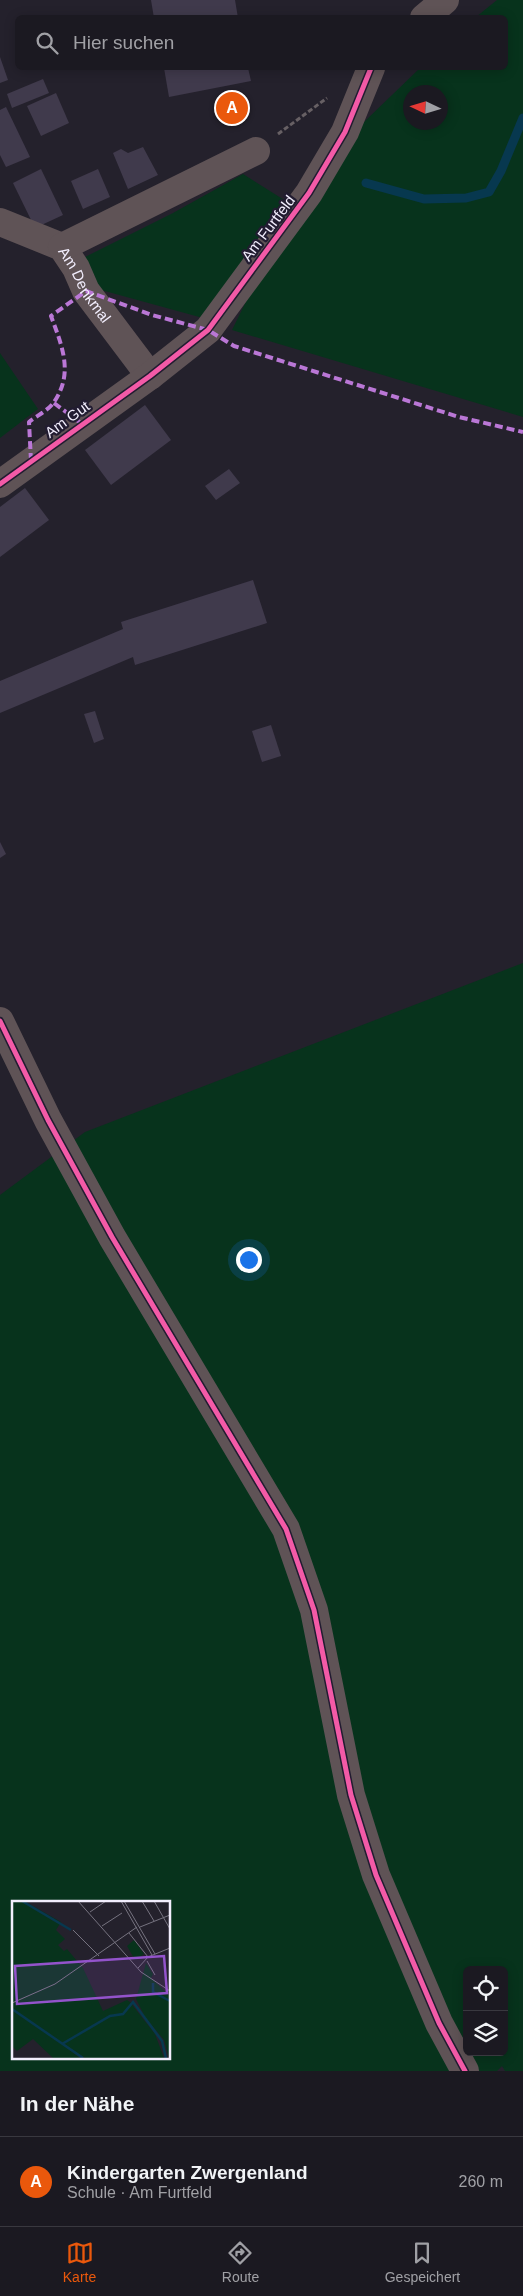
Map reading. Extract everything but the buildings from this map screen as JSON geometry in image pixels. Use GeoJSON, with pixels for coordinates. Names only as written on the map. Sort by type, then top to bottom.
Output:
{"type":"FeatureCollection","features":[{"type":"Feature","properties":{"kind":"street","name":"Am Furtfeld"},"geometry":{"type":"LineString","coordinates":[[150,376],[208,330],[309,193],[345,132],[370,70]]}},
{"type":"Feature","properties":{"kind":"street"},"geometry":{"type":"LineString","coordinates":[[62,247],[256,151]]}},
{"type":"Feature","properties":{"kind":"street","name":"Am Denkmal"},"geometry":{"type":"LineString","coordinates":[[0,222],[62,247],[76,268],[86,291],[150,376]]}},
{"type":"Feature","properties":{"kind":"street","name":"Am Gut"},"geometry":{"type":"LineString","coordinates":[[0,484],[150,376]]}},
{"type":"Feature","properties":{"kind":"street"},"geometry":{"type":"LineString","coordinates":[[0,1021],[48,1120],[112,1238],[286,1530],[314,1610],[351,1795],[376,1875],[439,2023],[465,2071]]}},
{"type":"Feature","properties":{"kind":"path"},"geometry":{"type":"LineString","coordinates":[[256,151],[328,97]]}},
{"type":"Feature","properties":{"kind":"green space"},"geometry":{"type":"Polygon","coordinates":[[[497,0],[523,0],[523,417],[232,330],[308,176],[418,70],[508,70],[508,15],[478,15],[497,0]]]}},
{"type":"Feature","properties":{"kind":"green space"},"geometry":{"type":"Polygon","coordinates":[[[243,174],[289,203],[203,318],[101,290],[81,259],[173,213],[243,174]]]}},
{"type":"Feature","properties":{"kind":"green space"},"geometry":{"type":"Polygon","coordinates":[[[0,353],[38,409],[0,438],[0,353]]]}},
{"type":"Feature","properties":{"kind":"green space"},"geometry":{"type":"Polygon","coordinates":[[[523,963],[523,2071],[505,2071],[502,2066],[497,2071],[0,2071],[0,1195],[85,1132],[523,963]]]}},
{"type":"Feature","properties":{"kind":"waterway"},"geometry":{"type":"LineString","coordinates":[[366,183],[424,199],[466,198],[489,192],[501,171],[523,118]]}},
{"type":"Feature","properties":{"kind":"marked path"},"geometry":{"type":"LineString","coordinates":[[31,461],[29,422],[52,405],[64,381],[64,359],[51,316],[86,291],[152,315],[208,330],[234,346],[459,417],[523,432]]}},
{"type":"Feature","properties":{"kind":"marked path"},"geometry":{"type":"LineString","coordinates":[[54,403],[82,424]]}},
{"type":"Feature","properties":{"kind":"cycle path"},"geometry":{"type":"LineString","coordinates":[[0,484],[150,376],[208,330],[309,193],[345,132],[370,70]]}},
{"type":"Feature","properties":{"kind":"cycle path"},"geometry":{"type":"LineString","coordinates":[[0,1021],[48,1120],[112,1237],[286,1529],[314,1610],[351,1795],[376,1875],[439,2023],[465,2071]]}},
{"type":"Feature","properties":{"kind":"place","name":"Kindergarten Zwergenland"},"geometry":{"type":"Point","coordinates":[232,108]}}]}
